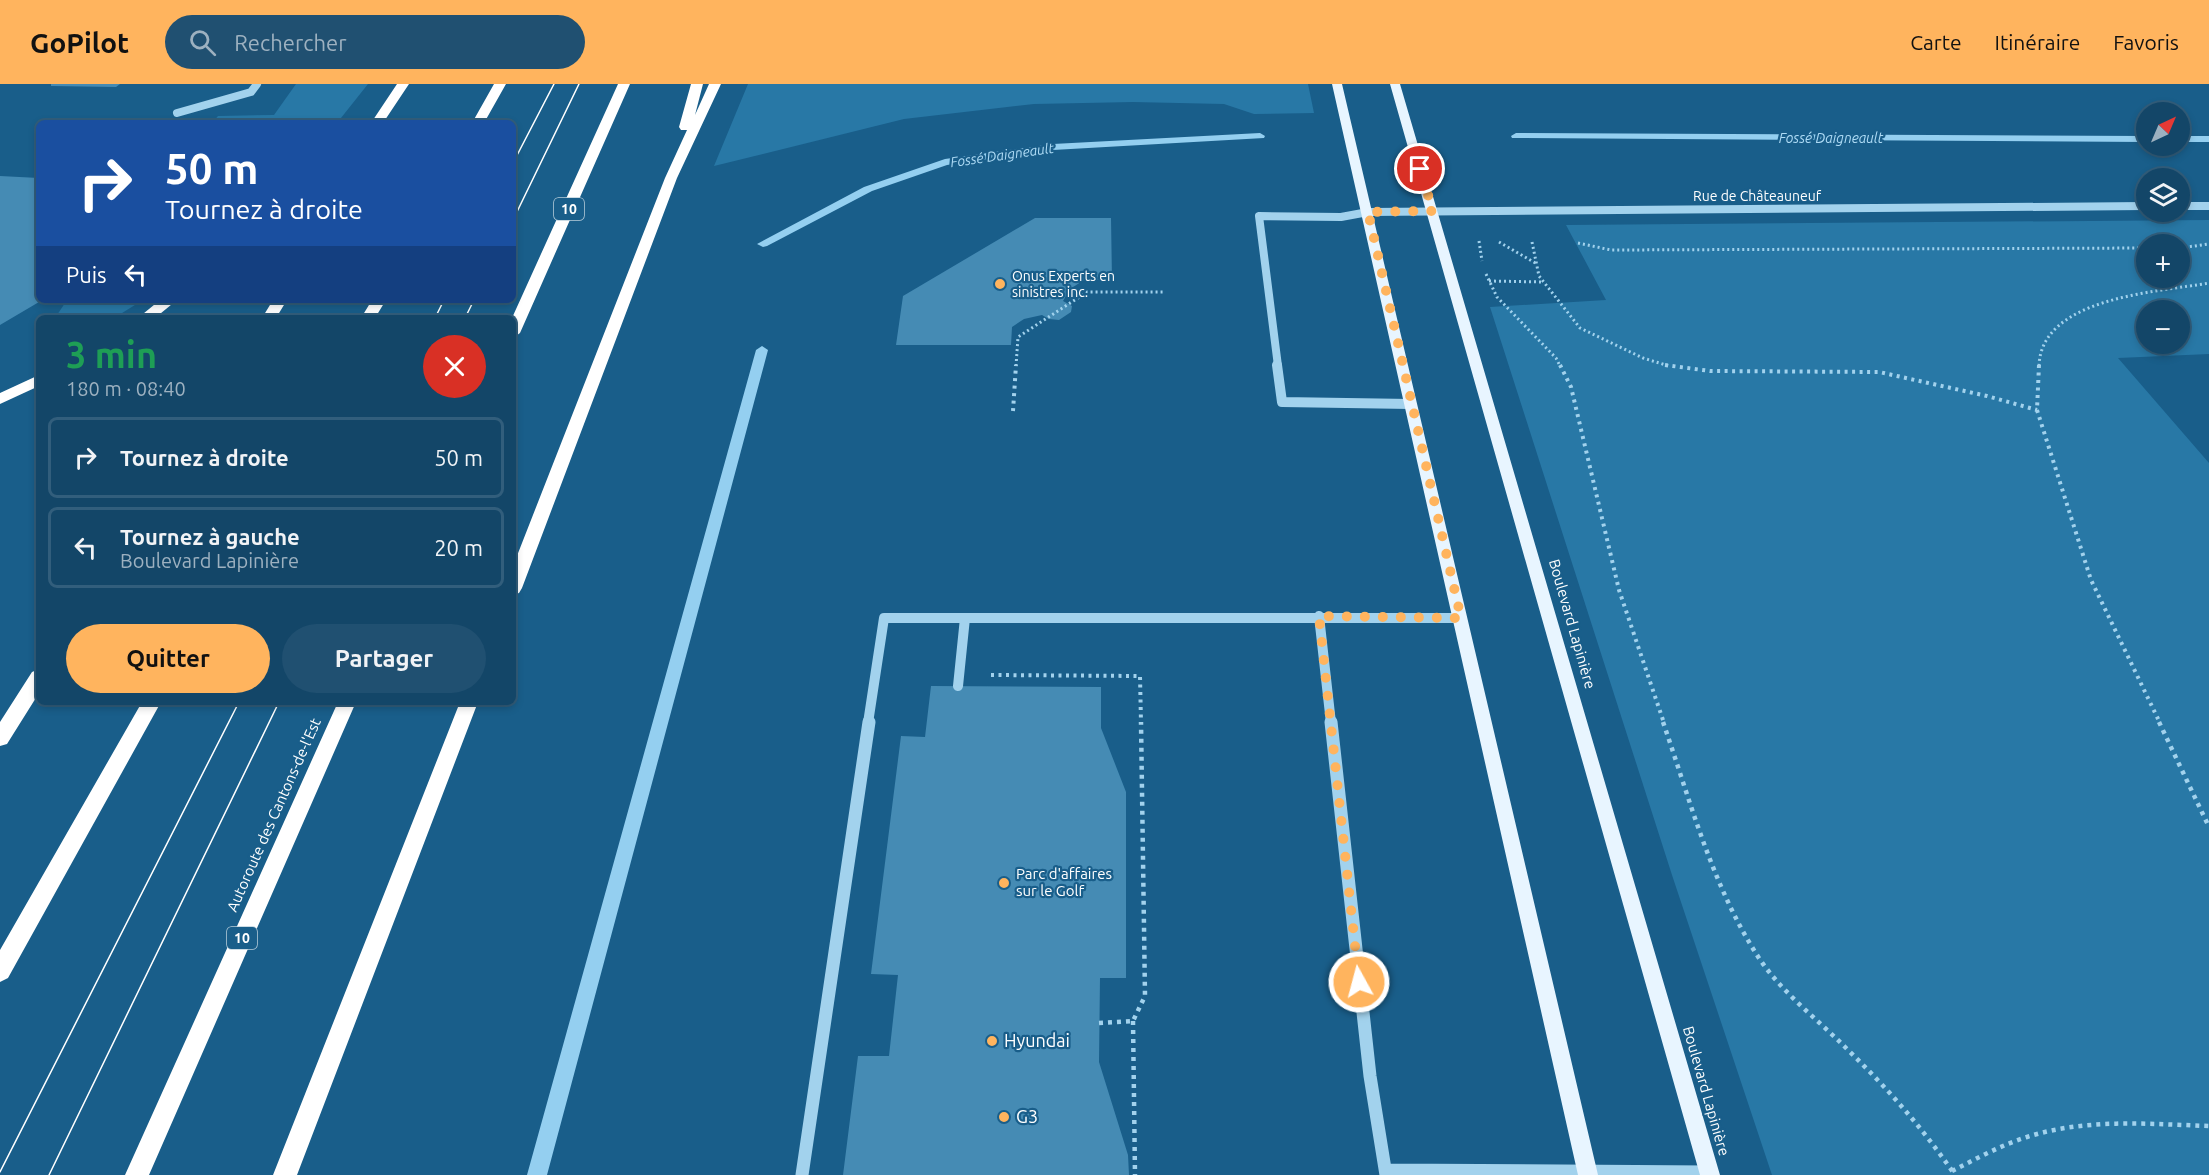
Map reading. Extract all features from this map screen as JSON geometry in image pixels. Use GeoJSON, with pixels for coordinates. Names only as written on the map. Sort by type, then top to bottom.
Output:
{"type":"FeatureCollection","features":[{"type":"Feature","properties":{"kind":"highway"},"geometry":{"type":"LineString","coordinates":[[379,120],[403,84]]}},
{"type":"Feature","properties":{"kind":"highway"},"geometry":{"type":"LineString","coordinates":[[480,120],[500,84]]}},
{"type":"Feature","properties":{"kind":"highway","name":"10"},"geometry":{"type":"LineString","coordinates":[[516,326],[624,84]]}},
{"type":"Feature","properties":{"kind":"highway"},"geometry":{"type":"LineString","coordinates":[[671,178],[697,84]]}},
{"type":"Feature","properties":{"kind":"highway"},"geometry":{"type":"LineString","coordinates":[[516,580],[671,178],[715,84]]}},
{"type":"Feature","properties":{"kind":"highway"},"geometry":{"type":"LineString","coordinates":[[149,315],[166,303]]}},
{"type":"Feature","properties":{"kind":"highway"},"geometry":{"type":"LineString","coordinates":[[0,399],[36,381]]}},
{"type":"Feature","properties":{"kind":"highway"},"geometry":{"type":"LineString","coordinates":[[0,738],[36,682]]}},
{"type":"Feature","properties":{"kind":"highway"},"geometry":{"type":"LineString","coordinates":[[0,971],[150,705]]}},
{"type":"Feature","properties":{"kind":"highway","name":"Autoroute des Cantons-de-l'Est"},"geometry":{"type":"LineString","coordinates":[[137,1175],[346,705]]}},
{"type":"Feature","properties":{"kind":"highway"},"geometry":{"type":"LineString","coordinates":[[285,1175],[468,705]]}},
{"type":"Feature","properties":{"kind":"main road"},"geometry":{"type":"LineString","coordinates":[[1337,84],[1588,1174]]}},
{"type":"Feature","properties":{"kind":"main road","name":"Boulevard Lapinière"},"geometry":{"type":"LineString","coordinates":[[1395,84],[1710,1174]]}},
{"type":"Feature","properties":{"kind":"street"},"geometry":{"type":"LineString","coordinates":[[177,113],[251,92],[257,84]]}},
{"type":"Feature","properties":{"kind":"street","name":"Rue de Châteauneuf"},"geometry":{"type":"LineString","coordinates":[[1411,404],[1282,402],[1259,216],[1341,217],[1368,212],[1433,211],[2136,206]]}},
{"type":"Feature","properties":{"kind":"street"},"geometry":{"type":"LineString","coordinates":[[2190,206],[2209,206]]}},
{"type":"Feature","properties":{"kind":"street"},"geometry":{"type":"LineString","coordinates":[[1319,616],[1370,1076],[1386,1173],[1710,1174]]}},
{"type":"Feature","properties":{"kind":"street"},"geometry":{"type":"LineString","coordinates":[[802,1175],[884,618],[1319,616],[1461,618]]}},
{"type":"Feature","properties":{"kind":"street"},"geometry":{"type":"LineString","coordinates":[[958,686],[965,618]]}},
{"type":"Feature","properties":{"kind":"path"},"geometry":{"type":"LineString","coordinates":[[1530,232],[1539,276],[1580,328],[1642,358],[1671,367],[1710,371],[1879,372],[1976,393],[2037,410]]}},
{"type":"Feature","properties":{"kind":"path"},"geometry":{"type":"LineString","coordinates":[[1478,238],[1489,281],[1497,297],[1556,358],[1571,387],[1619,590],[1700,831],[1717,877],[1743,930],[1773,977],[1890,1091],[1922,1128],[1954,1173],[1999,1147],[2038,1133],[2086,1126],[2137,1124],[2209,1126]]}},
{"type":"Feature","properties":{"kind":"path"},"geometry":{"type":"LineString","coordinates":[[1498,241],[1537,264]]}},
{"type":"Feature","properties":{"kind":"path"},"geometry":{"type":"LineString","coordinates":[[2190,247],[2209,244]]}},
{"type":"Feature","properties":{"kind":"path"},"geometry":{"type":"LineString","coordinates":[[1668,250],[2136,248]]}},
{"type":"Feature","properties":{"kind":"path"},"geometry":{"type":"LineString","coordinates":[[1489,281],[1544,282]]}},
{"type":"Feature","properties":{"kind":"path"},"geometry":{"type":"LineString","coordinates":[[2209,283],[2100,302],[2055,327],[2039,355],[2037,410],[2091,580],[2209,827]]}},
{"type":"Feature","properties":{"kind":"path"},"geometry":{"type":"LineString","coordinates":[[1013,411],[1018,337],[1087,292],[1165,292]]}},
{"type":"Feature","properties":{"kind":"path"},"geometry":{"type":"LineString","coordinates":[[984,675],[1140,676],[1145,996],[1133,1021],[1134,1175]]}},
{"type":"Feature","properties":{"kind":"path"},"geometry":{"type":"LineString","coordinates":[[1099,1023],[1133,1021]]}},
{"type":"Feature","properties":{"kind":"shaded area"},"geometry":{"type":"Polygon","coordinates":[[[296,84],[368,84],[339,120],[215,120],[218,116],[274,115],[296,84]]]}},
{"type":"Feature","properties":{"kind":"shaded area"},"geometry":{"type":"Polygon","coordinates":[[[748,84],[1308,84],[1314,113],[1254,114],[1224,104],[1133,102],[1034,104],[904,119],[714,166],[748,84]]]}},
{"type":"Feature","properties":{"kind":"shaded area"},"geometry":{"type":"Polygon","coordinates":[[[2190,220],[2209,220],[2209,354],[2118,358],[2209,463],[2209,1175],[1772,1175],[1672,875],[1490,307],[1606,300],[1566,225],[2190,222],[2190,220]]]}},
{"type":"Feature","properties":{"kind":"shaded area"},"geometry":{"type":"Polygon","coordinates":[[[65,303],[138,303],[119,315],[57,315],[65,303]]]}},
{"type":"Feature","properties":{"kind":"building"},"geometry":{"type":"Polygon","coordinates":[[[51,84],[120,84],[116,87],[51,86],[51,84]]]}},
{"type":"Feature","properties":{"kind":"building"},"geometry":{"type":"Polygon","coordinates":[[[0,176],[36,178],[37,303],[0,325],[0,176]]]}},
{"type":"Feature","properties":{"kind":"building","name":"Onus Experts en sinistres inc."},"geometry":{"type":"Polygon","coordinates":[[[1035,218],[1111,218],[1112,280],[1084,280],[1070,289],[1063,301],[1072,306],[1071,312],[1059,320],[1049,319],[1042,315],[1024,319],[1012,327],[1011,345],[896,345],[903,296],[1035,218]]]}},
{"type":"Feature","properties":{"kind":"building","name":"Parc d'affaires sur le Golf"},"geometry":{"type":"Polygon","coordinates":[[[931,686],[1101,687],[1101,728],[1126,792],[1126,978],[1100,978],[1099,1062],[1128,1155],[1129,1175],[843,1175],[858,1056],[889,1056],[898,975],[871,974],[901,736],[925,737],[931,686]]]}},
{"type":"Feature","properties":{"kind":"waterway","name":"Fossé Daigneault"},"geometry":{"type":"LineString","coordinates":[[763,244],[868,189],[945,162],[1053,147],[1260,136]]}},
{"type":"Feature","properties":{"kind":"waterway","name":"Fossé Daigneault"},"geometry":{"type":"LineString","coordinates":[[1516,136],[2136,139]]}},
{"type":"Feature","properties":{"kind":"waterway","name":"Fossé Daigneault"},"geometry":{"type":"LineString","coordinates":[[2190,139],[2209,139]]}},
{"type":"Feature","properties":{"kind":"waterway"},"geometry":{"type":"LineString","coordinates":[[537,1175],[762,350]]}},
{"type":"Feature","properties":{"kind":"tram line"},"geometry":{"type":"LineString","coordinates":[[516,157],[554,84]]}},
{"type":"Feature","properties":{"kind":"tram line"},"geometry":{"type":"LineString","coordinates":[[516,214],[579,84]]}},
{"type":"Feature","properties":{"kind":"tram line"},"geometry":{"type":"LineString","coordinates":[[436,315],[442,303]]}},
{"type":"Feature","properties":{"kind":"tram line"},"geometry":{"type":"LineString","coordinates":[[466,315],[472,303]]}},
{"type":"Feature","properties":{"kind":"tram line"},"geometry":{"type":"LineString","coordinates":[[0,1172],[237,705]]}},
{"type":"Feature","properties":{"kind":"tram line"},"geometry":{"type":"LineString","coordinates":[[49,1175],[278,705]]}},
{"type":"Feature","properties":{"kind":"place","name":"Onus Experts en sinistres inc."},"geometry":{"type":"Point","coordinates":[1000,284]}},
{"type":"Feature","properties":{"kind":"place","name":"Parc d'affaires sur le Golf"},"geometry":{"type":"Point","coordinates":[1004,883]}},
{"type":"Feature","properties":{"kind":"place","name":"Hyundai"},"geometry":{"type":"Point","coordinates":[992,1041]}},
{"type":"Feature","properties":{"kind":"place","name":"G3"},"geometry":{"type":"Point","coordinates":[1004,1117]}},
{"type":"Feature","properties":{"kind":"route"},"geometry":{"type":"LineString","coordinates":[[1359,982],[1319,616],[1461,618],[1368,212],[1433,211],[1420,169]]}}]}
